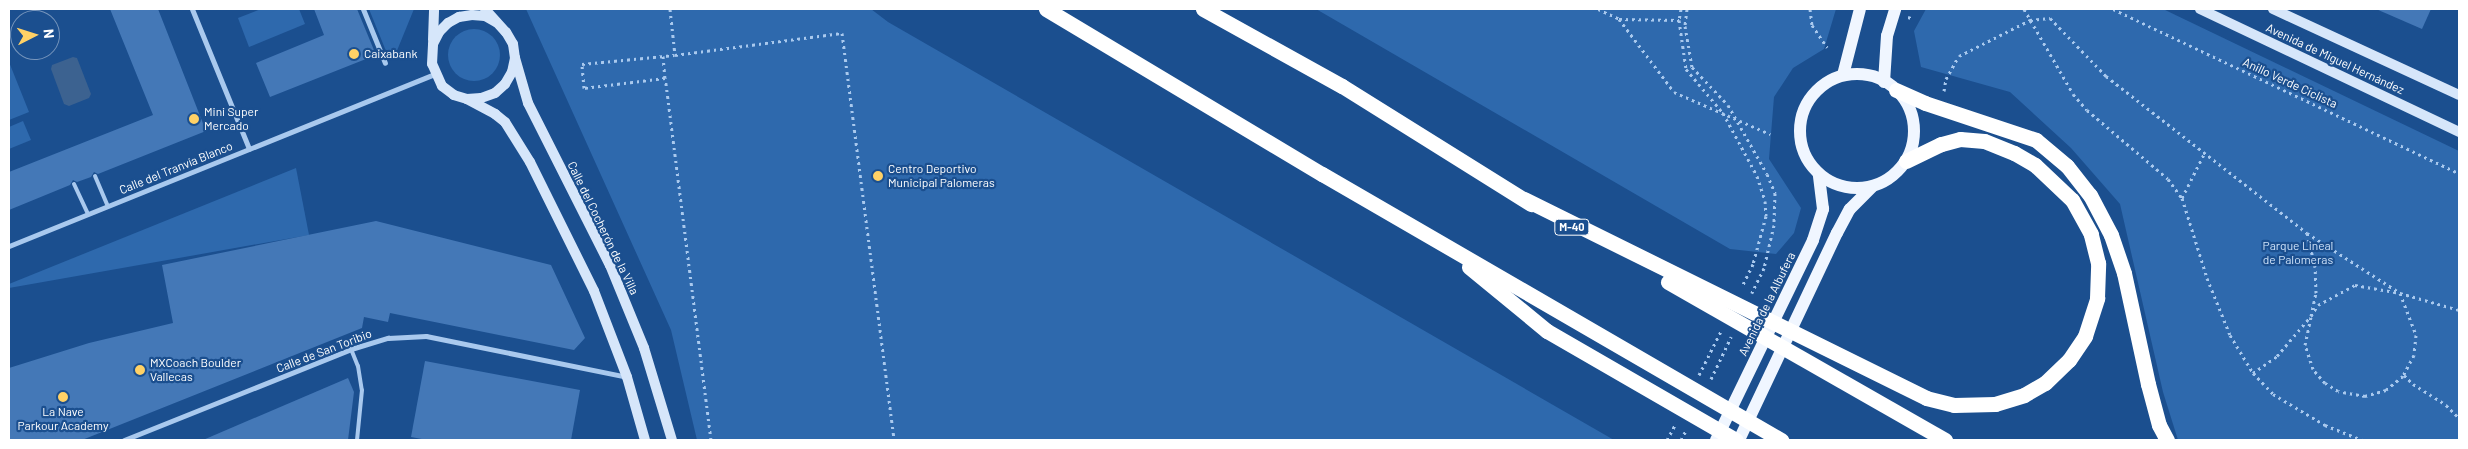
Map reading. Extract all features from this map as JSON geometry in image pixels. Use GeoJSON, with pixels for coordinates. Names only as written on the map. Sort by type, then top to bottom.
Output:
{"type":"FeatureCollection","features":[{"type":"Feature","properties":{"kind":"highway"},"geometry":{"type":"LineString","coordinates":[[1046,9],[1781,440]]}},
{"type":"Feature","properties":{"kind":"highway","name":"M-40"},"geometry":{"type":"LineString","coordinates":[[1203,9],[1342,86],[1524,199],[1945,440]]}},
{"type":"Feature","properties":{"kind":"highway"},"geometry":{"type":"LineString","coordinates":[[1890,86],[1925,103],[2036,140],[2067,166],[2090,195],[2111,235],[2124,273],[2148,384],[2159,425],[2167,440]]}},
{"type":"Feature","properties":{"kind":"highway"},"geometry":{"type":"LineString","coordinates":[[1524,199],[1926,398],[1954,405],[1995,404],[2024,395],[2045,383],[2069,360],[2085,336],[2097,298],[2098,263],[2091,234],[2072,200],[2035,165],[1984,141],[1960,139],[1941,144],[1906,161]]}},
{"type":"Feature","properties":{"kind":"highway"},"geometry":{"type":"LineString","coordinates":[[1433,237],[1548,331],[1738,440]]}},
{"type":"Feature","properties":{"kind":"main road"},"geometry":{"type":"LineString","coordinates":[[1843,75],[1860,9]]}},
{"type":"Feature","properties":{"kind":"main road"},"geometry":{"type":"LineString","coordinates":[[1890,86],[1885,56],[1894,10]]}},
{"type":"Feature","properties":{"kind":"main road"},"geometry":{"type":"LineString","coordinates":[[1869,74],[1890,86],[1906,102],[1913,117],[1912,147],[1906,161],[1886,181],[1872,187],[1843,188],[1819,175],[1809,164],[1802,148],[1800,130],[1803,112],[1813,95],[1826,83],[1843,75],[1869,74]]}},
{"type":"Feature","properties":{"kind":"main road","name":"Avenida de la Albufera"},"geometry":{"type":"LineString","coordinates":[[1716,440],[1813,240],[1823,209],[1819,175]]}},
{"type":"Feature","properties":{"kind":"main road"},"geometry":{"type":"LineString","coordinates":[[1738,440],[1850,209],[1872,187]]}},
{"type":"Feature","properties":{"kind":"street"},"geometry":{"type":"LineString","coordinates":[[192,9],[249,149]]}},
{"type":"Feature","properties":{"kind":"street"},"geometry":{"type":"LineString","coordinates":[[363,9],[385,63]]}},
{"type":"Feature","properties":{"kind":"street"},"geometry":{"type":"LineString","coordinates":[[434,9],[431,54],[434,74],[442,86],[495,114],[514,133],[594,291],[627,377],[645,440]]}},
{"type":"Feature","properties":{"kind":"street"},"geometry":{"type":"LineString","coordinates":[[467,99],[481,98],[495,93],[505,84],[512,72],[515,58],[513,44],[506,32],[485,9]]}},
{"type":"Feature","properties":{"kind":"street","name":"Avenida de Miguel Hernández"},"geometry":{"type":"LineString","coordinates":[[2200,9],[2459,132]]}},
{"type":"Feature","properties":{"kind":"street","name":"Avenida de Miguel Hernández"},"geometry":{"type":"LineString","coordinates":[[2273,9],[2459,95]]}},
{"type":"Feature","properties":{"kind":"street"},"geometry":{"type":"LineString","coordinates":[[433,44],[439,32],[448,23],[459,17],[484,16],[496,22]]}},
{"type":"Feature","properties":{"kind":"street","name":"Calle del Cocherón de la Villa"},"geometry":{"type":"LineString","coordinates":[[515,58],[528,103],[610,265],[644,348],[672,440]]}},
{"type":"Feature","properties":{"kind":"street","name":"Calle del Tranvía Blanco"},"geometry":{"type":"LineString","coordinates":[[9,246],[434,74]]}},
{"type":"Feature","properties":{"kind":"street","name":"Calle de San Toribio"},"geometry":{"type":"LineString","coordinates":[[124,440],[350,349],[388,338],[426,336],[627,377]]}},
{"type":"Feature","properties":{"kind":"lane"},"geometry":{"type":"LineString","coordinates":[[95,176],[108,206]]}},
{"type":"Feature","properties":{"kind":"lane"},"geometry":{"type":"LineString","coordinates":[[74,184],[88,214]]}},
{"type":"Feature","properties":{"kind":"lane"},"geometry":{"type":"LineString","coordinates":[[350,349],[358,366],[362,390],[357,440]]}},
{"type":"Feature","properties":{"kind":"path"},"geometry":{"type":"LineString","coordinates":[[670,9],[675,55]]}},
{"type":"Feature","properties":{"kind":"path"},"geometry":{"type":"LineString","coordinates":[[1598,9],[1619,19],[1679,20]]}},
{"type":"Feature","properties":{"kind":"path"},"geometry":{"type":"LineString","coordinates":[[1681,9],[1679,20],[1686,69],[1723,113],[1757,176],[1766,201],[1766,216],[1754,264],[1741,290]]}},
{"type":"Feature","properties":{"kind":"path"},"geometry":{"type":"LineString","coordinates":[[1687,9],[1685,26],[1692,67],[1728,106],[1767,174],[1775,193],[1774,225],[1764,268],[1752,294]]}},
{"type":"Feature","properties":{"kind":"path"},"geometry":{"type":"LineString","coordinates":[[1810,9],[1812,25],[1827,47]]}},
{"type":"Feature","properties":{"kind":"path"},"geometry":{"type":"LineString","coordinates":[[2024,9],[2073,94],[2087,110],[2168,179],[2182,198],[2207,278],[2230,335],[2253,373],[2273,394],[2326,424],[2362,440]]}},
{"type":"Feature","properties":{"kind":"path","name":"Anillo Verde Ciclista"},"geometry":{"type":"LineString","coordinates":[[2113,9],[2459,173]]}},
{"type":"Feature","properties":{"kind":"path"},"geometry":{"type":"LineString","coordinates":[[1908,17],[1914,19]]}},
{"type":"Feature","properties":{"kind":"path"},"geometry":{"type":"LineString","coordinates":[[1944,92],[1953,64],[1959,56],[2030,20],[2050,18],[2106,76],[2307,234],[2400,293],[2416,335],[2414,355],[2404,375],[2386,390],[2365,396],[2338,391],[2324,383],[2313,369],[2305,345],[2316,293],[2316,276],[2307,234]]}},
{"type":"Feature","properties":{"kind":"path"},"geometry":{"type":"LineString","coordinates":[[1619,19],[1674,92],[1770,134]]}},
{"type":"Feature","properties":{"kind":"path"},"geometry":{"type":"LineString","coordinates":[[665,78],[584,88],[582,64],[675,55],[842,33],[894,440]]}},
{"type":"Feature","properties":{"kind":"path"},"geometry":{"type":"LineString","coordinates":[[663,56],[711,440]]}},
{"type":"Feature","properties":{"kind":"path"},"geometry":{"type":"LineString","coordinates":[[2182,198],[2205,152]]}},
{"type":"Feature","properties":{"kind":"path"},"geometry":{"type":"LineString","coordinates":[[2253,373],[2277,356],[2318,305],[2355,285],[2400,293],[2459,310]]}},
{"type":"Feature","properties":{"kind":"path"},"geometry":{"type":"LineString","coordinates":[[1698,378],[1723,326]]}},
{"type":"Feature","properties":{"kind":"path"},"geometry":{"type":"LineString","coordinates":[[1710,380],[1735,328]]}},
{"type":"Feature","properties":{"kind":"path"},"geometry":{"type":"LineString","coordinates":[[2404,375],[2413,384],[2446,405],[2459,418]]}},
{"type":"Feature","properties":{"kind":"path"},"geometry":{"type":"LineString","coordinates":[[1667,440],[1680,414]]}},
{"type":"Feature","properties":{"kind":"path"},"geometry":{"type":"LineString","coordinates":[[1681,440],[1690,423]]}},
{"type":"Feature","properties":{"kind":"green space"},"geometry":{"type":"Polygon","coordinates":[[[261,9],[299,9],[305,24],[249,47],[238,18],[261,9]]]}},
{"type":"Feature","properties":{"kind":"green space"},"geometry":{"type":"Polygon","coordinates":[[[369,9],[414,9],[396,53],[388,56],[369,9]]]}},
{"type":"Feature","properties":{"kind":"green space","name":"Centro Deportivo Municipal Palomeras"},"geometry":{"type":"Polygon","coordinates":[[[526,9],[871,9],[888,22],[1614,440],[697,440],[671,330],[526,9]]]}},
{"type":"Feature","properties":{"kind":"green space"},"geometry":{"type":"Polygon","coordinates":[[[1316,9],[1836,9],[1824,49],[1793,68],[1774,97],[1769,159],[1801,208],[1794,233],[1776,254],[1730,249],[1316,9]]]}},
{"type":"Feature","properties":{"kind":"green space","name":"Parque Lineal de Palomeras"},"geometry":{"type":"Polygon","coordinates":[[[1926,9],[2163,9],[2459,151],[2459,440],[2178,440],[2163,392],[2120,204],[2071,148],[2010,92],[1921,67],[1914,31],[1926,9]]]}},
{"type":"Feature","properties":{"kind":"green space"},"geometry":{"type":"Polygon","coordinates":[[[469,29],[479,29],[489,33],[496,40],[500,55],[496,70],[489,77],[479,81],[469,81],[459,77],[452,70],[448,60],[448,50],[452,40],[459,33],[469,29]]]}},
{"type":"Feature","properties":{"kind":"green space"},"geometry":{"type":"Polygon","coordinates":[[[9,62],[29,112],[9,120],[9,62]]]}},
{"type":"Feature","properties":{"kind":"green space"},"geometry":{"type":"Polygon","coordinates":[[[23,121],[31,140],[9,149],[9,127],[23,121]]]}},
{"type":"Feature","properties":{"kind":"green space"},"geometry":{"type":"Polygon","coordinates":[[[296,168],[309,235],[9,288],[9,284],[296,168]]]}},
{"type":"Feature","properties":{"kind":"shaded area"},"geometry":{"type":"Polygon","coordinates":[[[73,57],[77,58],[91,94],[89,98],[69,106],[64,104],[51,69],[52,65],[73,57]]]}},
{"type":"Feature","properties":{"kind":"building"},"geometry":{"type":"Polygon","coordinates":[[[110,9],[158,9],[206,131],[98,174],[94,172],[91,177],[77,182],[73,180],[70,185],[9,210],[9,172],[153,115],[110,9]]]}},
{"type":"Feature","properties":{"kind":"building"},"geometry":{"type":"Polygon","coordinates":[[[314,9],[357,9],[376,55],[270,97],[256,63],[324,35],[314,9]]]}},
{"type":"Feature","properties":{"kind":"building"},"geometry":{"type":"Polygon","coordinates":[[[2376,9],[2431,9],[2422,29],[2376,9]]]}},
{"type":"Feature","properties":{"kind":"building"},"geometry":{"type":"Polygon","coordinates":[[[376,221],[551,265],[585,338],[574,350],[390,313],[388,322],[364,317],[362,328],[82,440],[9,440],[9,368],[89,343],[173,323],[162,265],[376,221]]]}},
{"type":"Feature","properties":{"kind":"building"},"geometry":{"type":"Polygon","coordinates":[[[425,361],[580,390],[571,440],[427,440],[411,437],[425,361]]]}},
{"type":"Feature","properties":{"kind":"building"},"geometry":{"type":"Polygon","coordinates":[[[348,378],[354,392],[348,440],[203,440],[348,378]]]}},
{"type":"Feature","properties":{"kind":"place","name":"Caixabank"},"geometry":{"type":"Point","coordinates":[354,54]}},
{"type":"Feature","properties":{"kind":"place","name":"Mini Super Mercado"},"geometry":{"type":"Point","coordinates":[194,119]}},
{"type":"Feature","properties":{"kind":"place","name":"Centro Deportivo Municipal Palomeras"},"geometry":{"type":"Point","coordinates":[878,176]}},
{"type":"Feature","properties":{"kind":"place","name":"MXCoach Boulder Vallecas"},"geometry":{"type":"Point","coordinates":[140,370]}},
{"type":"Feature","properties":{"kind":"place","name":"La Nave Parkour Academy"},"geometry":{"type":"Point","coordinates":[63,397]}}]}
